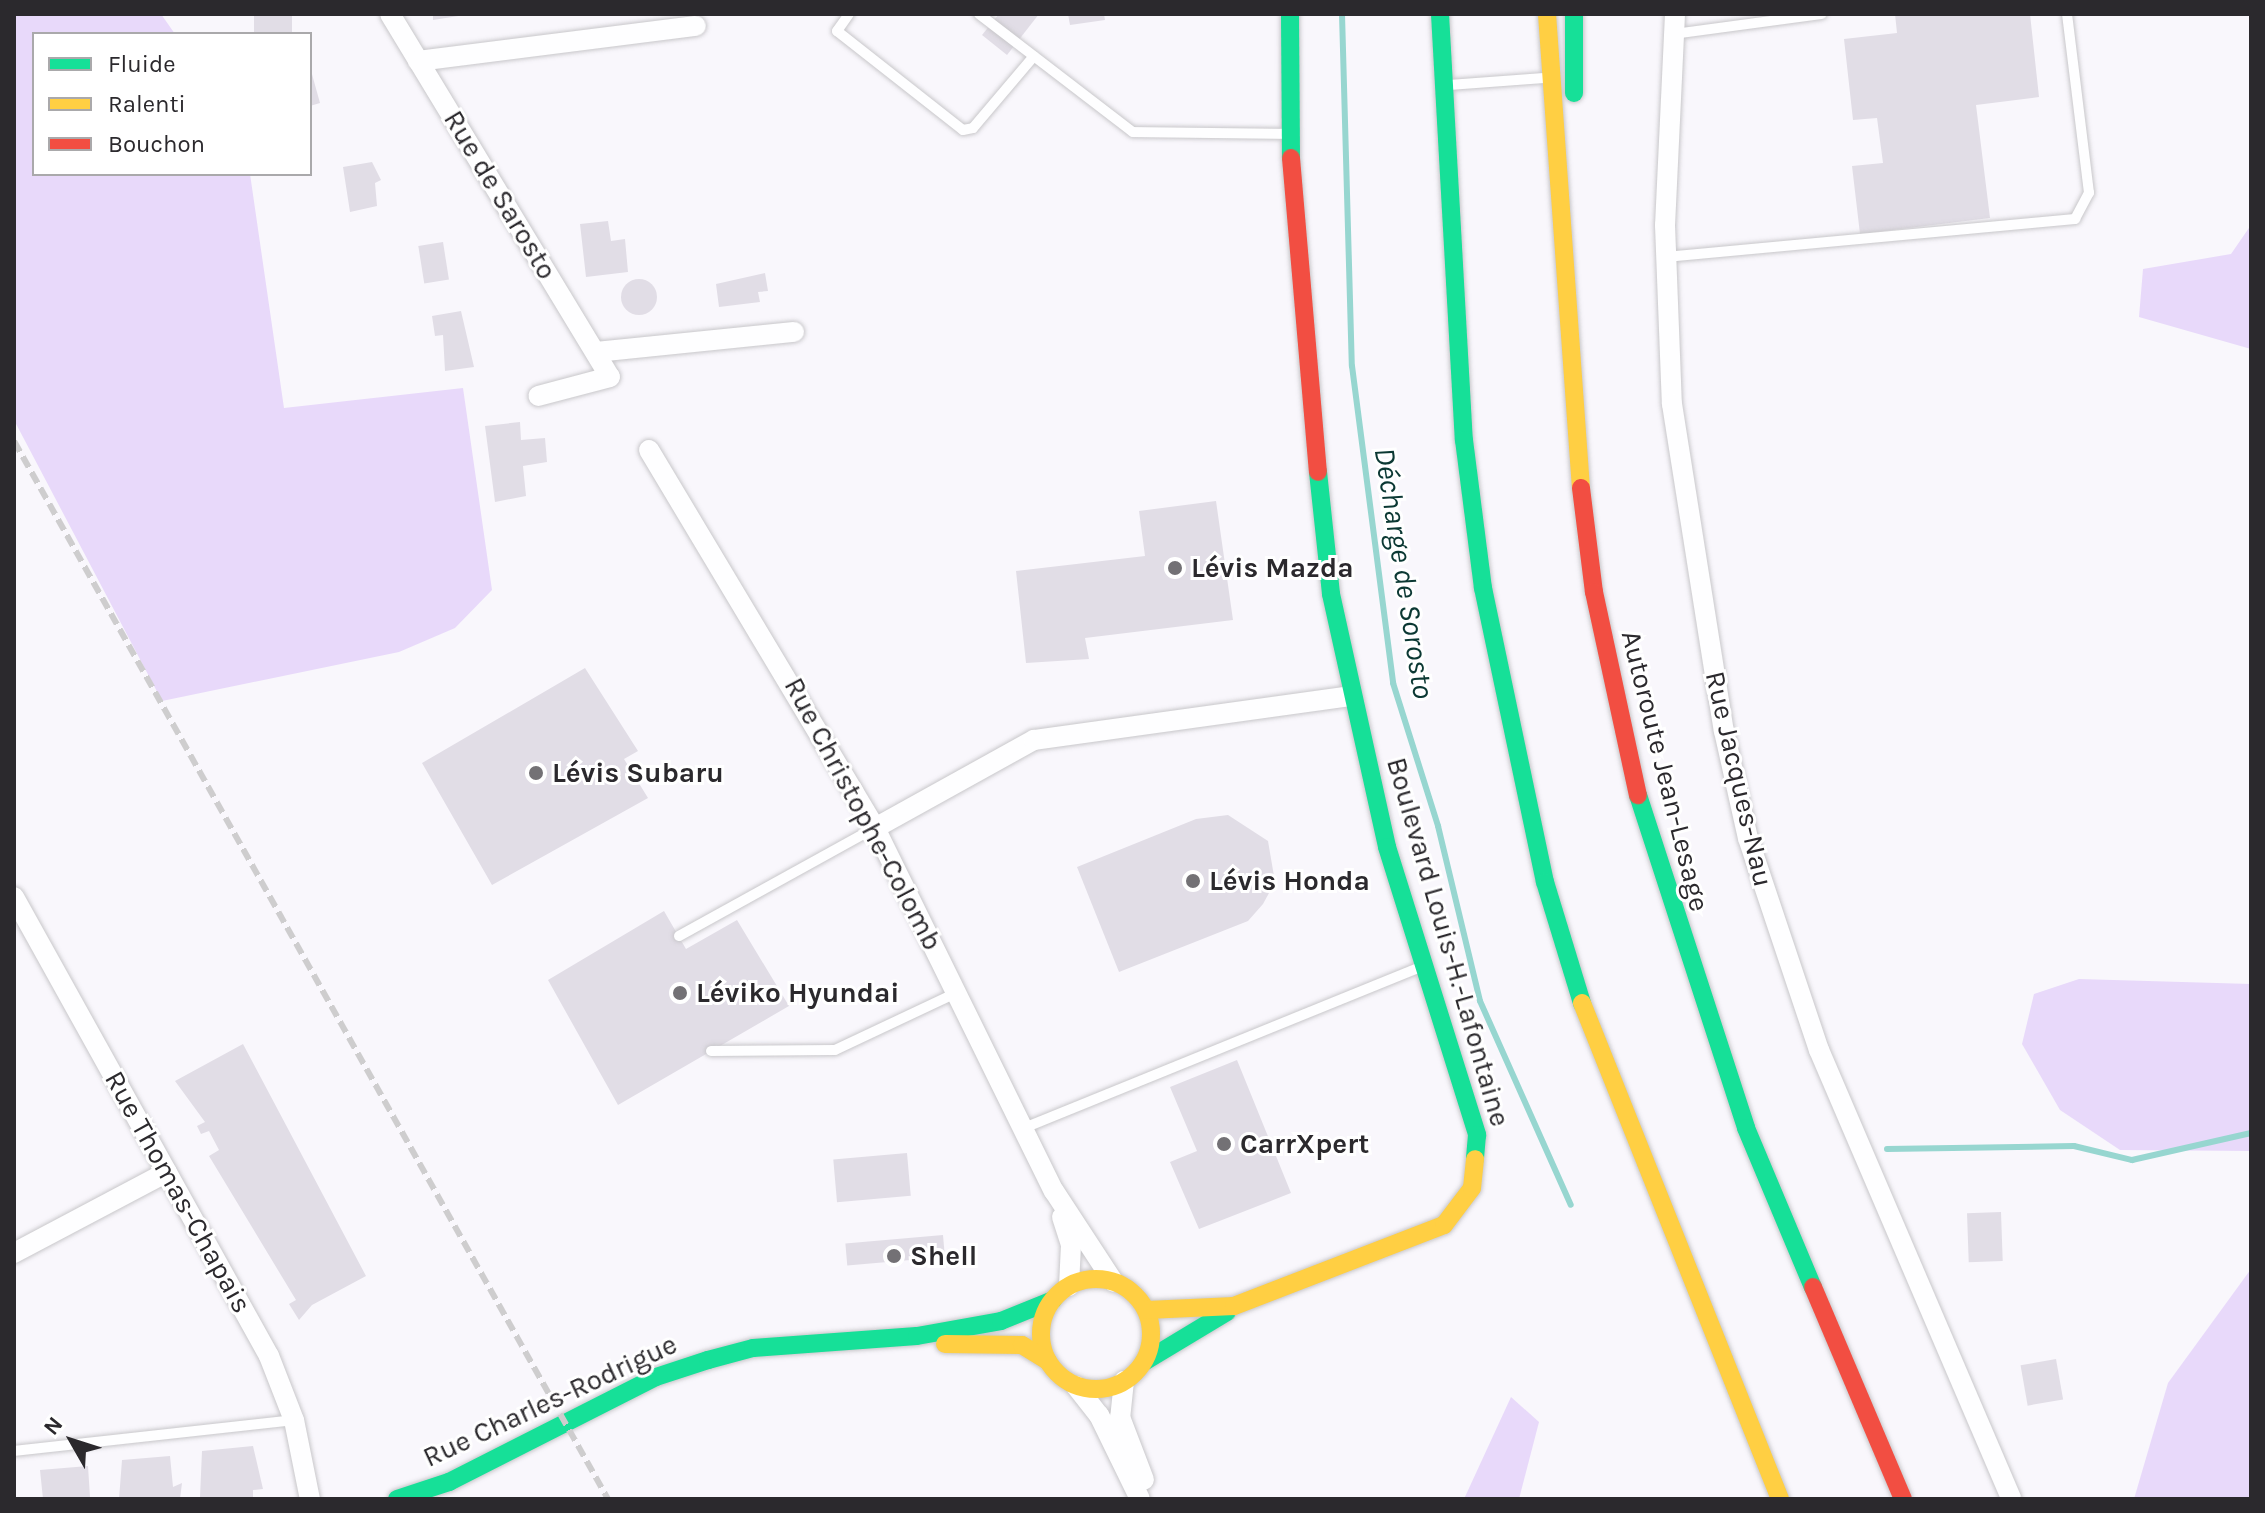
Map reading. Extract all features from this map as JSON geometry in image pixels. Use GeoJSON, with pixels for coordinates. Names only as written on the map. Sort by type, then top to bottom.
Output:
{"type":"FeatureCollection","features":[{"type":"Feature","properties":{"kind":"main road","name":"Boulevard Louis-H.-Lafontaine"},"geometry":{"type":"LineString","coordinates":[[1144,1362],[1234,1306],[1444,1225],[1472,1188],[1477,1135],[1423,966],[1351,696],[1309,424],[1292,134],[1290,14]]}},
{"type":"Feature","properties":{"kind":"main road"},"geometry":{"type":"LineString","coordinates":[[1418,14],[1447,355],[1464,440],[1483,588],[1571,975],[1780,1499]]}},
{"type":"Feature","properties":{"kind":"main road"},"geometry":{"type":"LineString","coordinates":[[1440,14],[1464,440]]}},
{"type":"Feature","properties":{"kind":"main road","name":"Autoroute Jean-Lesage"},"geometry":{"type":"LineString","coordinates":[[1547,14],[1568,342],[1594,592],[1664,893],[1746,1128],[1903,1499]]}},
{"type":"Feature","properties":{"kind":"main road"},"geometry":{"type":"LineString","coordinates":[[1568,342],[1574,14]]}},
{"type":"Feature","properties":{"kind":"main road"},"geometry":{"type":"LineString","coordinates":[[1113,1281],[1147,1310],[1152,1340],[1144,1362],[1124,1381],[1107,1389],[1076,1386],[1048,1361],[1040,1331],[1053,1300],[1069,1286],[1113,1281]]}},
{"type":"Feature","properties":{"kind":"main road","name":"Rue Charles-Rodrigue"},"geometry":{"type":"LineString","coordinates":[[397,1499],[449,1482],[656,1377],[708,1360],[753,1348],[917,1336],[1001,1321],[1053,1300]]}},
{"type":"Feature","properties":{"kind":"main road","name":"Boulevard Louis-H.-Lafontaine"},"geometry":{"type":"LineString","coordinates":[[1147,1310],[1234,1306]]}},
{"type":"Feature","properties":{"kind":"main road","name":"Rue Charles-Rodrigue"},"geometry":{"type":"LineString","coordinates":[[917,1336],[1022,1345],[1048,1361]]}},
{"type":"Feature","properties":{"kind":"street","name":"Rue de Sarosto"},"geometry":{"type":"LineString","coordinates":[[390,14],[610,377],[538,396]]}},
{"type":"Feature","properties":{"kind":"street","name":"Rue Jacques-Nau"},"geometry":{"type":"LineString","coordinates":[[1674,24],[1665,257],[1688,537],[1748,838],[1819,1050],[2011,1499]]}},
{"type":"Feature","properties":{"kind":"street"},"geometry":{"type":"LineString","coordinates":[[418,61],[696,26]]}},
{"type":"Feature","properties":{"kind":"street"},"geometry":{"type":"LineString","coordinates":[[596,352],[794,332]]}},
{"type":"Feature","properties":{"kind":"street","name":"Rue Christophe-Colomb"},"geometry":{"type":"LineString","coordinates":[[649,450],[875,828],[1054,1191],[1113,1281]]}},
{"type":"Feature","properties":{"kind":"street"},"geometry":{"type":"LineString","coordinates":[[875,828],[1034,740],[1351,696]]}},
{"type":"Feature","properties":{"kind":"street","name":"Rue Thomas-Chapais"},"geometry":{"type":"LineString","coordinates":[[14,897],[269,1356],[294,1420],[310,1499]]}},
{"type":"Feature","properties":{"kind":"street"},"geometry":{"type":"LineString","coordinates":[[14,1253],[167,1172]]}},
{"type":"Feature","properties":{"kind":"street","name":"Rue Christophe-Colomb"},"geometry":{"type":"LineString","coordinates":[[1054,1191],[1071,1245],[1069,1286]]}},
{"type":"Feature","properties":{"kind":"street"},"geometry":{"type":"LineString","coordinates":[[1124,1381],[1120,1417],[1151,1499]]}},
{"type":"Feature","properties":{"kind":"street"},"geometry":{"type":"LineString","coordinates":[[1076,1386],[1099,1415],[1140,1499]]}},
{"type":"Feature","properties":{"kind":"lane"},"geometry":{"type":"LineString","coordinates":[[849,14],[837,31],[963,130],[973,128],[1034,56]]}},
{"type":"Feature","properties":{"kind":"lane"},"geometry":{"type":"LineString","coordinates":[[979,14],[1133,132],[1292,134]]}},
{"type":"Feature","properties":{"kind":"lane"},"geometry":{"type":"LineString","coordinates":[[1674,24],[1822,14]]}},
{"type":"Feature","properties":{"kind":"lane"},"geometry":{"type":"LineString","coordinates":[[1665,257],[2075,219],[2089,193],[2067,14]]}},
{"type":"Feature","properties":{"kind":"lane"},"geometry":{"type":"LineString","coordinates":[[1444,85],[1550,78]]}},
{"type":"Feature","properties":{"kind":"lane"},"geometry":{"type":"LineString","coordinates":[[679,936],[875,828]]}},
{"type":"Feature","properties":{"kind":"lane"},"geometry":{"type":"LineString","coordinates":[[1024,1128],[1423,966]]}},
{"type":"Feature","properties":{"kind":"lane"},"geometry":{"type":"LineString","coordinates":[[711,1051],[835,1050],[958,992]]}},
{"type":"Feature","properties":{"kind":"lane"},"geometry":{"type":"LineString","coordinates":[[14,1451],[294,1420]]}},
{"type":"Feature","properties":{"kind":"shaded area"},"geometry":{"type":"Polygon","coordinates":[[[14,14],[161,14],[174,32],[32,32],[32,176],[250,176],[284,408],[463,388],[492,590],[455,628],[399,652],[162,701],[14,420],[14,14]]]}},
{"type":"Feature","properties":{"kind":"shaded area"},"geometry":{"type":"Polygon","coordinates":[[[2251,225],[2251,349],[2139,317],[2143,269],[2231,254],[2251,225]]]}},
{"type":"Feature","properties":{"kind":"shaded area"},"geometry":{"type":"Polygon","coordinates":[[[2079,979],[2251,984],[2251,1151],[2120,1150],[2060,1110],[2022,1044],[2034,994],[2079,979]]]}},
{"type":"Feature","properties":{"kind":"shaded area"},"geometry":{"type":"Polygon","coordinates":[[[2251,1269],[2251,1499],[2134,1499],[2168,1383],[2251,1269]]]}},
{"type":"Feature","properties":{"kind":"shaded area"},"geometry":{"type":"Polygon","coordinates":[[[1511,1397],[1539,1422],[1519,1499],[1464,1499],[1511,1397]]]}},
{"type":"Feature","properties":{"kind":"building"},"geometry":{"type":"Polygon","coordinates":[[[254,14],[292,14],[292,32],[254,32],[254,14]]]}},
{"type":"Feature","properties":{"kind":"building"},"geometry":{"type":"Polygon","coordinates":[[[433,14],[471,14],[433,20],[433,14]]]}},
{"type":"Feature","properties":{"kind":"building"},"geometry":{"type":"Polygon","coordinates":[[[999,14],[1039,14],[1007,55],[982,35],[999,14]]]}},
{"type":"Feature","properties":{"kind":"building"},"geometry":{"type":"Polygon","coordinates":[[[1068,14],[1104,14],[1105,20],[1070,25],[1068,14]]]}},
{"type":"Feature","properties":{"kind":"building"},"geometry":{"type":"Polygon","coordinates":[[[1895,14],[2030,14],[2039,97],[1976,105],[1990,218],[1860,234],[1852,166],[1883,163],[1877,118],[1853,120],[1844,39],[1897,33],[1895,14]]]}},
{"type":"Feature","properties":{"kind":"building"},"geometry":{"type":"Polygon","coordinates":[[[312,74],[320,103],[312,105],[312,74]]]}},
{"type":"Feature","properties":{"kind":"building"},"geometry":{"type":"Polygon","coordinates":[[[372,162],[381,180],[375,183],[377,206],[350,212],[343,167],[372,162]]]}},
{"type":"Feature","properties":{"kind":"building"},"geometry":{"type":"Polygon","coordinates":[[[608,221],[611,241],[625,239],[628,272],[586,277],[580,224],[608,221]]]}},
{"type":"Feature","properties":{"kind":"building"},"geometry":{"type":"Polygon","coordinates":[[[443,242],[449,280],[424,283],[418,246],[443,242]]]}},
{"type":"Feature","properties":{"kind":"building"},"geometry":{"type":"Polygon","coordinates":[[[765,273],[768,291],[758,292],[760,302],[719,307],[716,284],[765,273]]]}},
{"type":"Feature","properties":{"kind":"building"},"geometry":{"type":"Polygon","coordinates":[[[639,279],[652,284],[657,297],[652,310],[639,315],[626,310],[621,297],[626,284],[639,279]]]}},
{"type":"Feature","properties":{"kind":"building"},"geometry":{"type":"Polygon","coordinates":[[[461,311],[474,367],[445,371],[443,335],[435,336],[432,316],[461,311]]]}},
{"type":"Feature","properties":{"kind":"building"},"geometry":{"type":"Polygon","coordinates":[[[520,422],[521,440],[545,438],[547,462],[523,466],[526,496],[495,502],[485,426],[520,422]]]}},
{"type":"Feature","properties":{"kind":"building"},"geometry":{"type":"Polygon","coordinates":[[[1216,501],[1233,620],[1085,638],[1089,659],[1026,663],[1016,571],[1145,556],[1139,511],[1216,501]]]}},
{"type":"Feature","properties":{"kind":"building"},"geometry":{"type":"Polygon","coordinates":[[[585,668],[638,751],[624,759],[648,798],[492,885],[422,763],[585,668]]]}},
{"type":"Feature","properties":{"kind":"building"},"geometry":{"type":"Polygon","coordinates":[[[1228,815],[1268,841],[1275,882],[1263,904],[1248,921],[1119,972],[1077,867],[1196,819],[1228,815]]]}},
{"type":"Feature","properties":{"kind":"building"},"geometry":{"type":"Polygon","coordinates":[[[664,911],[686,949],[737,920],[789,1006],[618,1105],[548,980],[664,911]]]}},
{"type":"Feature","properties":{"kind":"building"},"geometry":{"type":"Polygon","coordinates":[[[243,1044],[366,1276],[312,1305],[299,1320],[289,1304],[296,1300],[209,1156],[219,1150],[209,1131],[201,1134],[197,1126],[205,1122],[175,1081],[243,1044]]]}},
{"type":"Feature","properties":{"kind":"building"},"geometry":{"type":"Polygon","coordinates":[[[1237,1060],[1291,1193],[1199,1229],[1170,1162],[1197,1151],[1170,1087],[1237,1060]]]}},
{"type":"Feature","properties":{"kind":"building"},"geometry":{"type":"Polygon","coordinates":[[[907,1153],[911,1196],[837,1202],[833,1159],[907,1153]]]}},
{"type":"Feature","properties":{"kind":"building"},"geometry":{"type":"Polygon","coordinates":[[[2001,1212],[2003,1261],[1969,1262],[1967,1213],[2001,1212]]]}},
{"type":"Feature","properties":{"kind":"building"},"geometry":{"type":"Polygon","coordinates":[[[943,1235],[945,1257],[847,1265],[845,1244],[943,1235]]]}},
{"type":"Feature","properties":{"kind":"building"},"geometry":{"type":"Polygon","coordinates":[[[2056,1359],[2063,1399],[2028,1406],[2021,1365],[2056,1359]]]}},
{"type":"Feature","properties":{"kind":"building"},"geometry":{"type":"Polygon","coordinates":[[[253,1446],[263,1489],[253,1490],[253,1499],[200,1497],[202,1451],[253,1446]]]}},
{"type":"Feature","properties":{"kind":"building"},"geometry":{"type":"Polygon","coordinates":[[[170,1456],[173,1487],[182,1483],[180,1499],[119,1499],[122,1460],[170,1456]]]}},
{"type":"Feature","properties":{"kind":"building"},"geometry":{"type":"Polygon","coordinates":[[[88,1466],[90,1497],[98,1499],[43,1499],[40,1470],[88,1466]]]}},
{"type":"Feature","properties":{"kind":"waterway","name":"Décharge de Sorosto"},"geometry":{"type":"LineString","coordinates":[[1342,14],[1352,366],[1393,683],[1438,826],[1480,1001],[1571,1205]]}},
{"type":"Feature","properties":{"kind":"waterway","name":"Décharge de Sorosto"},"geometry":{"type":"LineString","coordinates":[[1887,1149],[2074,1146],[2132,1160],[2251,1133]]}},
{"type":"Feature","properties":{"kind":"railway"},"geometry":{"type":"LineString","coordinates":[[14,441],[608,1499]]}},
{"type":"Feature","properties":{"kind":"traffic: fast"},"geometry":{"type":"LineString","coordinates":[[1290,14],[1291,158]]}},
{"type":"Feature","properties":{"kind":"traffic: fast"},"geometry":{"type":"LineString","coordinates":[[1440,14],[1464,440],[1483,588],[1545,882],[1582,1003]]}},
{"type":"Feature","properties":{"kind":"traffic: fast"},"geometry":{"type":"LineString","coordinates":[[1574,14],[1574,93]]}},
{"type":"Feature","properties":{"kind":"traffic: fast"},"geometry":{"type":"LineString","coordinates":[[1318,472],[1331,594],[1387,847],[1477,1135],[1475,1159]]}},
{"type":"Feature","properties":{"kind":"traffic: fast"},"geometry":{"type":"LineString","coordinates":[[1638,795],[1746,1128],[1813,1287]]}},
{"type":"Feature","properties":{"kind":"traffic: fast"},"geometry":{"type":"LineString","coordinates":[[397,1499],[449,1482],[656,1377],[708,1360],[753,1348],[917,1336],[1001,1321],[1053,1300]]}},
{"type":"Feature","properties":{"kind":"traffic: fast"},"geometry":{"type":"LineString","coordinates":[[1144,1362],[1227,1312]]}},
{"type":"Feature","properties":{"kind":"traffic: slow"},"geometry":{"type":"LineString","coordinates":[[1547,14],[1581,488]]}},
{"type":"Feature","properties":{"kind":"traffic: slow"},"geometry":{"type":"LineString","coordinates":[[1582,1003],[1780,1499]]}},
{"type":"Feature","properties":{"kind":"traffic: slow"},"geometry":{"type":"LineString","coordinates":[[1147,1310],[1234,1306],[1444,1225],[1472,1188],[1475,1159]]}},
{"type":"Feature","properties":{"kind":"traffic: slow"},"geometry":{"type":"LineString","coordinates":[[1096,1279],[1117,1283],[1135,1295],[1147,1313],[1151,1334],[1147,1355],[1135,1373],[1117,1385],[1096,1389],[1075,1385],[1057,1373],[1045,1355],[1041,1334],[1045,1313],[1057,1295],[1075,1283],[1096,1279]]}},
{"type":"Feature","properties":{"kind":"traffic: slow"},"geometry":{"type":"LineString","coordinates":[[945,1344],[1022,1345],[1048,1361]]}},
{"type":"Feature","properties":{"kind":"traffic: jam"},"geometry":{"type":"LineString","coordinates":[[1291,158],[1318,472]]}},
{"type":"Feature","properties":{"kind":"traffic: jam"},"geometry":{"type":"LineString","coordinates":[[1581,488],[1594,592],[1638,795]]}},
{"type":"Feature","properties":{"kind":"traffic: jam"},"geometry":{"type":"LineString","coordinates":[[1813,1287],[1903,1499]]}},
{"type":"Feature","properties":{"kind":"place","name":"Lévis Mazda"},"geometry":{"type":"Point","coordinates":[1175,568]}},
{"type":"Feature","properties":{"kind":"place","name":"Lévis Subaru"},"geometry":{"type":"Point","coordinates":[536,773]}},
{"type":"Feature","properties":{"kind":"place","name":"Lévis Honda"},"geometry":{"type":"Point","coordinates":[1193,881]}},
{"type":"Feature","properties":{"kind":"place","name":"Léviko Hyundai"},"geometry":{"type":"Point","coordinates":[680,993]}},
{"type":"Feature","properties":{"kind":"place","name":"CarrXpert"},"geometry":{"type":"Point","coordinates":[1224,1144]}},
{"type":"Feature","properties":{"kind":"place","name":"Shell"},"geometry":{"type":"Point","coordinates":[894,1256]}}]}
